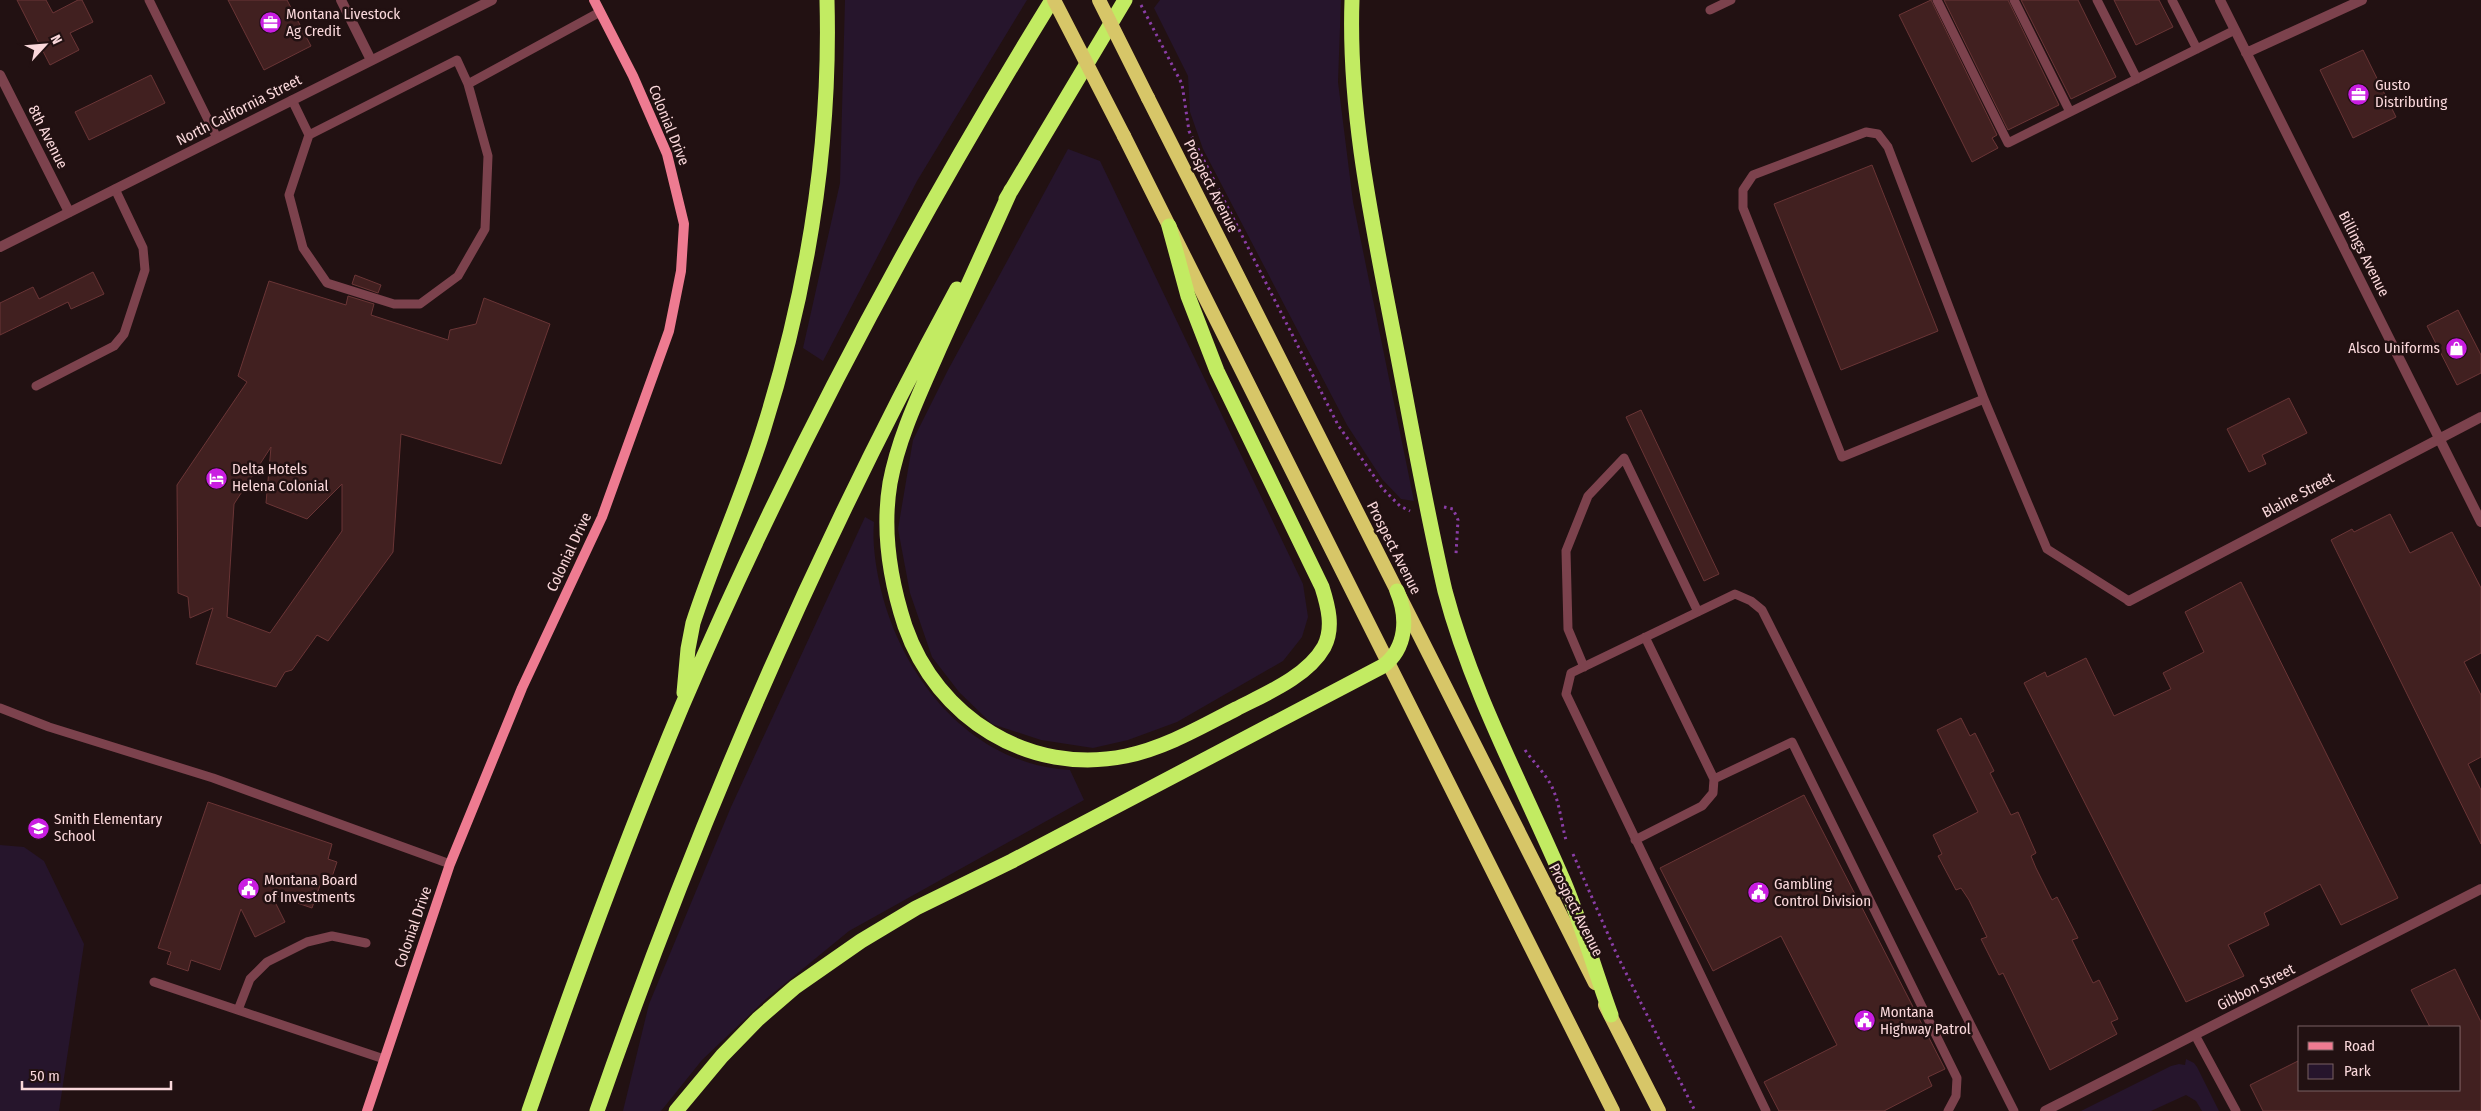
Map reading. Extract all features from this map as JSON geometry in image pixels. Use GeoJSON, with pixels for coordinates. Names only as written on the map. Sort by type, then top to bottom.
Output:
{"type":"FeatureCollection","features":[{"type":"Feature","properties":{"kind":"highway"},"geometry":{"type":"LineString","coordinates":[[682,706],[688,649],[693,623],[762,433],[785,355],[805,270],[823,141],[827,0]]}},
{"type":"Feature","properties":{"kind":"highway"},"geometry":{"type":"LineString","coordinates":[[529,1111],[618,867],[682,706],[773,507],[872,311],[942,184],[1053,0]]}},
{"type":"Feature","properties":{"kind":"highway"},"geometry":{"type":"LineString","coordinates":[[1053,0],[1124,136],[1613,1111]]}},
{"type":"Feature","properties":{"kind":"highway","name":"Prospect Avenue"},"geometry":{"type":"LineString","coordinates":[[1099,0],[1659,1111]]}},
{"type":"Feature","properties":{"kind":"highway"},"geometry":{"type":"LineString","coordinates":[[597,1111],[690,856],[779,646],[837,522],[902,391],[1011,190],[1125,0]]}},
{"type":"Feature","properties":{"kind":"highway"},"geometry":{"type":"LineString","coordinates":[[1352,0],[1354,79],[1367,189],[1445,591],[1470,671],[1564,883],[1610,1015]]}},
{"type":"Feature","properties":{"kind":"highway"},"geometry":{"type":"LineString","coordinates":[[1011,190],[904,431],[890,483],[887,531],[892,579],[902,617],[916,653],[935,684],[959,710],[980,727],[1005,741],[1038,754],[1074,760],[1110,759],[1142,752],[1173,740],[1290,679],[1320,654],[1329,633],[1327,604],[1322,587],[1217,371],[1188,296],[1169,226]]}},
{"type":"Feature","properties":{"kind":"highway"},"geometry":{"type":"LineString","coordinates":[[676,1111],[722,1056],[758,1019],[795,987],[861,941],[916,908],[1030,852],[1388,662],[1399,648],[1404,630],[1404,612],[1397,591]]}},
{"type":"Feature","properties":{"kind":"main road","name":"Colonial Drive"},"geometry":{"type":"LineString","coordinates":[[367,1111],[450,864],[522,688],[602,517],[669,331],[681,271],[684,224],[667,154],[633,76],[594,0]]}},
{"type":"Feature","properties":{"kind":"street"},"geometry":{"type":"LineString","coordinates":[[340,0],[371,60]]}},
{"type":"Feature","properties":{"kind":"street","name":"North California Street"},"geometry":{"type":"LineString","coordinates":[[0,247],[492,0]]}},
{"type":"Feature","properties":{"kind":"street","name":"Billings Avenue"},"geometry":{"type":"LineString","coordinates":[[2220,0],[2481,522]]}},
{"type":"Feature","properties":{"kind":"street"},"geometry":{"type":"LineString","coordinates":[[2246,53],[2362,0]]}},
{"type":"Feature","properties":{"kind":"street","name":"8th Avenue"},"geometry":{"type":"LineString","coordinates":[[0,76],[69,212]]}},
{"type":"Feature","properties":{"kind":"street","name":"Blaine Street"},"geometry":{"type":"LineString","coordinates":[[2129,601],[2481,417]]}},
{"type":"Feature","properties":{"kind":"street","name":"Gibbon Street"},"geometry":{"type":"LineString","coordinates":[[2045,1111],[2481,889]]}},
{"type":"Feature","properties":{"kind":"lane"},"geometry":{"type":"LineString","coordinates":[[149,0],[217,138]]}},
{"type":"Feature","properties":{"kind":"lane"},"geometry":{"type":"LineString","coordinates":[[1710,10],[1731,0]]}},
{"type":"Feature","properties":{"kind":"lane"},"geometry":{"type":"LineString","coordinates":[[1937,0],[2008,143],[2235,30]]}},
{"type":"Feature","properties":{"kind":"lane"},"geometry":{"type":"LineString","coordinates":[[2014,0],[2070,112]]}},
{"type":"Feature","properties":{"kind":"lane"},"geometry":{"type":"LineString","coordinates":[[2097,0],[2137,79]]}},
{"type":"Feature","properties":{"kind":"lane"},"geometry":{"type":"LineString","coordinates":[[2172,0],[2197,49]]}},
{"type":"Feature","properties":{"kind":"lane"},"geometry":{"type":"LineString","coordinates":[[468,84],[600,12]]}},
{"type":"Feature","properties":{"kind":"lane"},"geometry":{"type":"LineString","coordinates":[[292,100],[309,135],[289,195],[303,248],[327,283],[394,304],[420,304],[458,276],[486,229],[488,156],[468,84],[456,60],[309,135]]}},
{"type":"Feature","properties":{"kind":"lane"},"geometry":{"type":"LineString","coordinates":[[1984,399],[1842,457],[1743,208],[1743,190],[1753,175],[1866,132],[1878,134],[1888,147],[1984,399],[2047,549],[2129,601]]}},
{"type":"Feature","properties":{"kind":"lane"},"geometry":{"type":"LineString","coordinates":[[36,386],[114,346],[124,334],[145,270],[143,248],[115,189]]}},
{"type":"Feature","properties":{"kind":"lane"},"geometry":{"type":"LineString","coordinates":[[1584,667],[1568,630],[1566,551],[1588,496],[1624,458],[1698,612]]}},
{"type":"Feature","properties":{"kind":"lane"},"geometry":{"type":"LineString","coordinates":[[1766,1111],[1566,694],[1571,673],[1735,594],[1751,601],[1762,610],[2014,1111]]}},
{"type":"Feature","properties":{"kind":"lane"},"geometry":{"type":"LineString","coordinates":[[1635,840],[1702,806],[1714,793],[1714,779],[1646,637]]}},
{"type":"Feature","properties":{"kind":"lane"},"geometry":{"type":"LineString","coordinates":[[0,708],[50,727],[213,778],[450,864]]}},
{"type":"Feature","properties":{"kind":"lane"},"geometry":{"type":"LineString","coordinates":[[1714,779],[1792,742],[1957,1078],[1956,1096],[1948,1111]]}},
{"type":"Feature","properties":{"kind":"lane"},"geometry":{"type":"LineString","coordinates":[[238,1010],[250,979],[267,962],[307,942],[332,936],[366,943]]}},
{"type":"Feature","properties":{"kind":"lane"},"geometry":{"type":"LineString","coordinates":[[154,982],[384,1059]]}},
{"type":"Feature","properties":{"kind":"lane"},"geometry":{"type":"LineString","coordinates":[[2195,1035],[2236,1111]]}},
{"type":"Feature","properties":{"kind":"path"},"geometry":{"type":"LineString","coordinates":[[1139,0],[1184,93],[1189,130],[1338,425],[1383,488],[1400,506],[1412,512]]}},
{"type":"Feature","properties":{"kind":"path"},"geometry":{"type":"LineString","coordinates":[[1443,507],[1453,509],[1458,520],[1456,559]]}},
{"type":"Feature","properties":{"kind":"path"},"geometry":{"type":"LineString","coordinates":[[1522,744],[1542,770],[1552,788],[1560,806],[1562,827],[1567,843]]}},
{"type":"Feature","properties":{"kind":"path"},"geometry":{"type":"LineString","coordinates":[[1571,851],[1617,954],[1695,1111]]}},
{"type":"Feature","properties":{"kind":"green space"},"geometry":{"type":"Polygon","coordinates":[[[845,0],[1027,0],[917,181],[823,361],[803,348],[840,183],[845,0]]]}},
{"type":"Feature","properties":{"kind":"green space"},"geometry":{"type":"Polygon","coordinates":[[[1160,0],[1341,0],[1338,82],[1353,202],[1414,501],[1401,499],[1382,479],[1347,425],[1203,149],[1190,112],[1188,76],[1154,8],[1160,0]]]}},
{"type":"Feature","properties":{"kind":"green space"},"geometry":{"type":"Polygon","coordinates":[[[1068,149],[1100,161],[1303,584],[1308,617],[1302,637],[1283,661],[1177,722],[1128,740],[1093,748],[1041,740],[992,724],[959,692],[932,657],[910,593],[898,529],[913,440],[948,370],[1068,149]]]}},
{"type":"Feature","properties":{"kind":"green space"},"geometry":{"type":"Polygon","coordinates":[[[865,517],[874,522],[874,547],[878,573],[891,623],[906,655],[925,685],[947,712],[973,734],[1002,752],[1035,764],[1070,770],[1084,800],[849,931],[766,999],[702,1060],[661,1111],[623,1111],[649,1004],[731,807],[865,517]]]}},
{"type":"Feature","properties":{"kind":"green space"},"geometry":{"type":"Polygon","coordinates":[[[0,845],[24,847],[44,861],[84,944],[59,1111],[0,1111],[0,845]]]}},
{"type":"Feature","properties":{"kind":"green space"},"geometry":{"type":"Polygon","coordinates":[[[2186,1059],[2197,1067],[2219,1111],[2202,1111],[2196,1101],[2186,1095],[2151,1111],[2081,1111],[2171,1066],[2185,1065],[2186,1059]]]}},
{"type":"Feature","properties":{"kind":"building"},"geometry":{"type":"Polygon","coordinates":[[[17,0],[46,0],[53,13],[78,0],[82,0],[93,22],[70,33],[79,50],[50,65],[17,0]]]}},
{"type":"Feature","properties":{"kind":"building","name":"Montana Livestock Ag Credit"},"geometry":{"type":"Polygon","coordinates":[[[228,0],[287,0],[311,46],[264,70],[228,0]]]}},
{"type":"Feature","properties":{"kind":"building"},"geometry":{"type":"Polygon","coordinates":[[[1931,0],[1997,135],[1992,138],[1998,148],[1972,162],[1899,15],[1931,0]]]}},
{"type":"Feature","properties":{"kind":"building"},"geometry":{"type":"Polygon","coordinates":[[[1944,0],[2008,0],[2059,105],[2008,130],[1944,0]]]}},
{"type":"Feature","properties":{"kind":"building"},"geometry":{"type":"Polygon","coordinates":[[[2021,0],[2078,0],[2116,77],[2071,99],[2021,0]]]}},
{"type":"Feature","properties":{"kind":"building"},"geometry":{"type":"Polygon","coordinates":[[[2114,0],[2159,0],[2173,27],[2136,45],[2114,0]]]}},
{"type":"Feature","properties":{"kind":"building"},"geometry":{"type":"Polygon","coordinates":[[[2363,50],[2396,117],[2353,138],[2320,70],[2363,50]]]}},
{"type":"Feature","properties":{"kind":"building"},"geometry":{"type":"Polygon","coordinates":[[[151,75],[165,103],[89,140],[75,112],[151,75]]]}},
{"type":"Feature","properties":{"kind":"building"},"geometry":{"type":"Polygon","coordinates":[[[1872,165],[1938,331],[1841,370],[1774,204],[1872,165]]]}},
{"type":"Feature","properties":{"kind":"building"},"geometry":{"type":"Polygon","coordinates":[[[93,272],[104,294],[71,309],[68,302],[0,335],[0,303],[33,287],[39,299],[93,272]]]}},
{"type":"Feature","properties":{"kind":"building"},"geometry":{"type":"Polygon","coordinates":[[[355,275],[381,285],[378,293],[352,284],[355,275]]]}},
{"type":"Feature","properties":{"kind":"building","name":"Delta Hotels Helena Colonial"},"geometry":{"type":"Polygon","coordinates":[[[269,281],[346,305],[348,296],[374,304],[371,315],[448,340],[450,330],[476,324],[484,298],[550,324],[501,464],[401,434],[393,552],[328,641],[317,635],[292,670],[285,672],[276,687],[196,664],[213,608],[190,618],[188,597],[178,593],[177,485],[247,382],[238,376],[269,281]],[[271,447],[234,504],[227,617],[270,633],[342,531],[342,484],[307,519],[266,503],[271,447]]]}},
{"type":"Feature","properties":{"kind":"building"},"geometry":{"type":"Polygon","coordinates":[[[2458,310],[2481,355],[2481,373],[2457,385],[2427,326],[2458,310]]]}},
{"type":"Feature","properties":{"kind":"building"},"geometry":{"type":"Polygon","coordinates":[[[2289,398],[2307,433],[2262,455],[2266,464],[2249,472],[2227,429],[2289,398]]]}},
{"type":"Feature","properties":{"kind":"building"},"geometry":{"type":"Polygon","coordinates":[[[1641,410],[1719,574],[1704,581],[1626,417],[1641,410]]]}},
{"type":"Feature","properties":{"kind":"building"},"geometry":{"type":"Polygon","coordinates":[[[2390,514],[2410,553],[2452,532],[2481,588],[2481,653],[2464,662],[2481,695],[2481,757],[2468,764],[2481,790],[2481,844],[2331,540],[2352,529],[2354,532],[2390,514]]]}},
{"type":"Feature","properties":{"kind":"building"},"geometry":{"type":"Polygon","coordinates":[[[2241,582],[2398,898],[2341,925],[2320,884],[2264,913],[2269,925],[2228,945],[2244,976],[2186,1002],[2024,683],[2045,672],[2047,677],[2086,658],[2114,716],[2171,689],[2163,673],[2204,652],[2185,612],[2241,582]]]}},
{"type":"Feature","properties":{"kind":"building"},"geometry":{"type":"Polygon","coordinates":[[[1961,718],[1970,736],[1975,733],[1994,771],[1990,773],[2011,815],[2018,812],[2036,853],[2031,856],[2036,868],[2052,900],[2057,897],[2078,938],[2072,940],[2093,983],[2099,980],[2118,1019],[2111,1022],[2117,1034],[2050,1070],[2003,973],[1999,975],[1981,939],[1987,937],[1969,900],[1961,888],[1956,890],[1938,856],[1942,854],[1933,835],[1978,812],[1937,730],[1961,718]]]}},
{"type":"Feature","properties":{"kind":"building"},"geometry":{"type":"Polygon","coordinates":[[[1804,795],[1945,1069],[1928,1077],[1932,1086],[1884,1111],[1779,1111],[1764,1082],[1837,1045],[1781,936],[1713,971],[1660,868],[1804,795]]]}},
{"type":"Feature","properties":{"kind":"building","name":"Montana Board of Investments"},"geometry":{"type":"Polygon","coordinates":[[[208,802],[332,844],[328,859],[337,862],[331,880],[323,877],[312,908],[271,894],[285,922],[255,937],[241,909],[220,970],[191,960],[188,971],[167,964],[171,952],[158,948],[208,802]]]}},
{"type":"Feature","properties":{"kind":"building"},"geometry":{"type":"Polygon","coordinates":[[[2455,969],[2481,1022],[2481,1111],[2263,1111],[2250,1085],[2298,1061],[2298,1091],[2461,1091],[2461,1026],[2429,1026],[2411,990],[2455,969]]]}},
{"type":"Feature","properties":{"kind":"place","name":"Montana Livestock Ag Credit"},"geometry":{"type":"Point","coordinates":[270,23]}},
{"type":"Feature","properties":{"kind":"place","name":"Gusto Distributing"},"geometry":{"type":"Point","coordinates":[2359,94]}},
{"type":"Feature","properties":{"kind":"place","name":"Alsco Uniforms"},"geometry":{"type":"Point","coordinates":[2456,348]}},
{"type":"Feature","properties":{"kind":"place","name":"Delta Hotels Helena Colonial"},"geometry":{"type":"Point","coordinates":[216,478]}},
{"type":"Feature","properties":{"kind":"place","name":"Smith Elementary School"},"geometry":{"type":"Point","coordinates":[38,828]}},
{"type":"Feature","properties":{"kind":"place","name":"Montana Board of Investments"},"geometry":{"type":"Point","coordinates":[248,889]}},
{"type":"Feature","properties":{"kind":"place","name":"Gambling Control Division"},"geometry":{"type":"Point","coordinates":[1758,893]}},
{"type":"Feature","properties":{"kind":"place","name":"Montana Highway Patrol"},"geometry":{"type":"Point","coordinates":[1864,1021]}}]}
